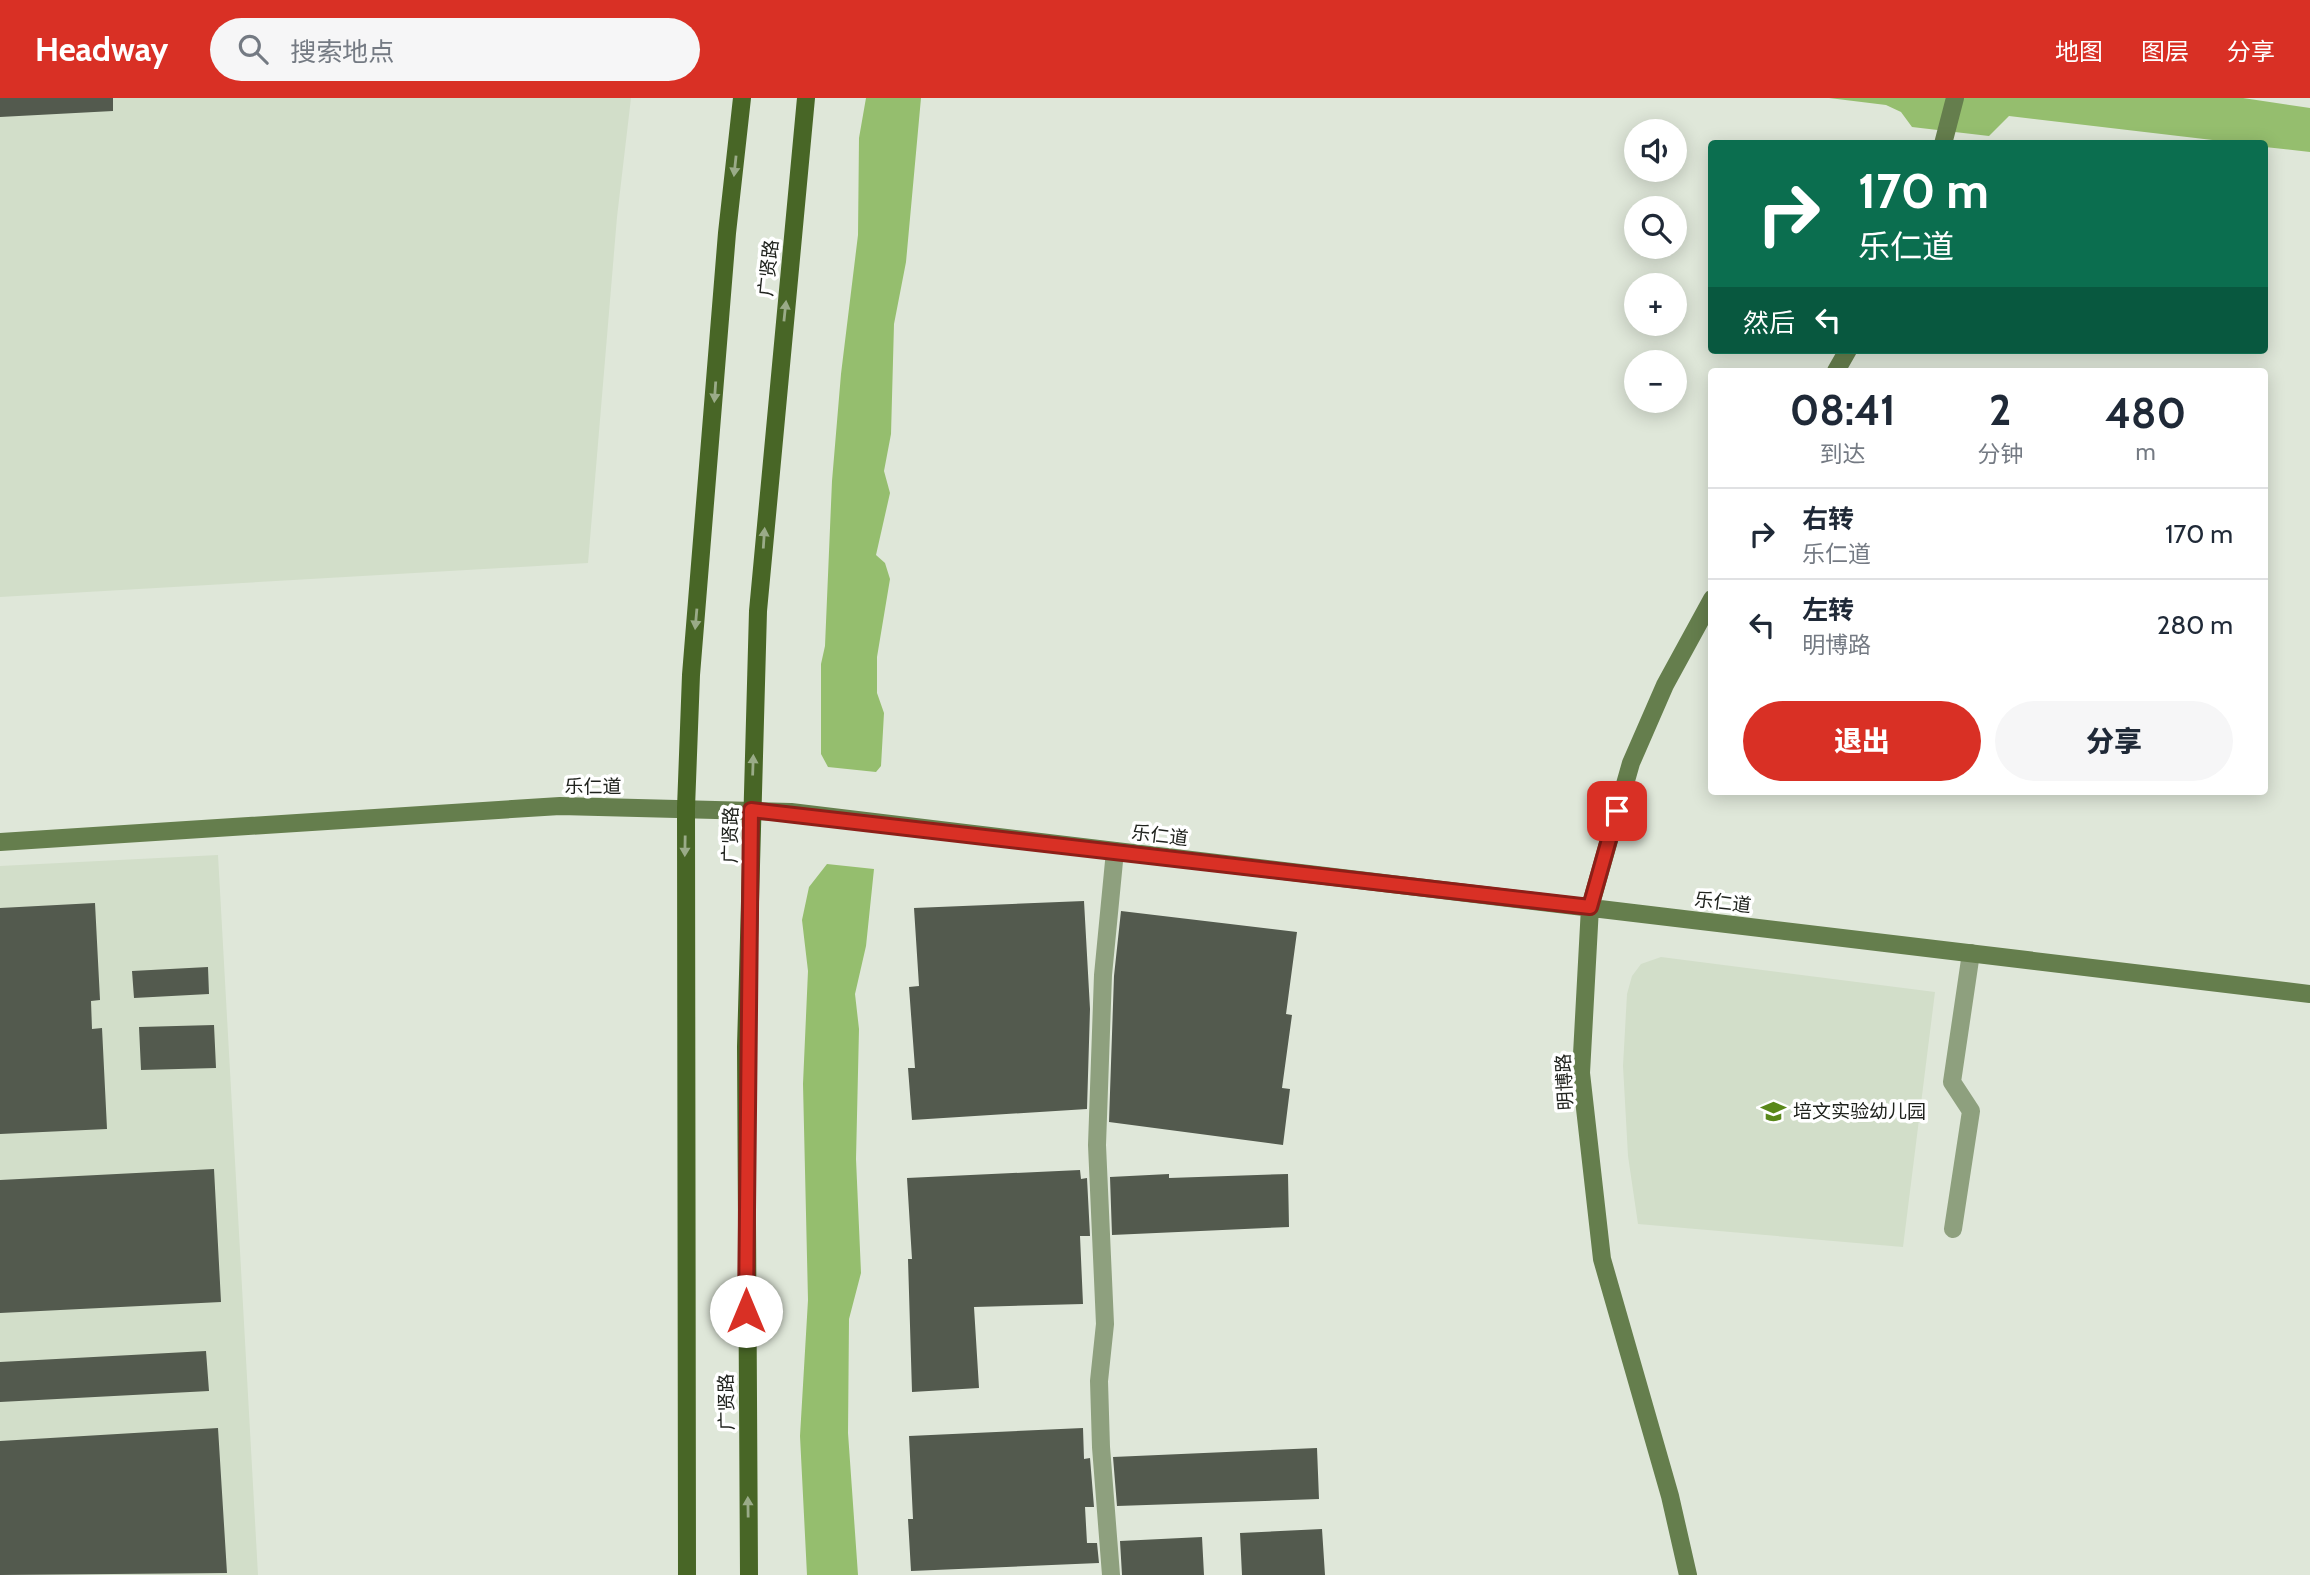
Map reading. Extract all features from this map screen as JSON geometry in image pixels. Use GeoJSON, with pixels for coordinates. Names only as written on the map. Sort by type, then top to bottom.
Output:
{"type":"FeatureCollection","features":[{"type":"Feature","properties":{"kind":"main road","name":"广贤路"},"geometry":{"type":"LineString","coordinates":[[687,1575],[686,808],[692,662],[727,233],[742,98]]}},
{"type":"Feature","properties":{"kind":"main road","name":"广贤路"},"geometry":{"type":"LineString","coordinates":[[749,1575],[745,1214],[751,810],[758,611],[806,98]]}},
{"type":"Feature","properties":{"kind":"street"},"geometry":{"type":"LineString","coordinates":[[1943,140],[1955,98]]}},
{"type":"Feature","properties":{"kind":"street","name":"明博路"},"geometry":{"type":"LineString","coordinates":[[1688,1575],[1670,1496],[1602,1259],[1581,1073],[1590,907],[1631,763],[1665,685],[1708,606]]}},
{"type":"Feature","properties":{"kind":"street","name":"乐仁道"},"geometry":{"type":"LineString","coordinates":[[0,842],[561,806],[751,810],[2310,994]]}},
{"type":"Feature","properties":{"kind":"street"},"geometry":{"type":"LineString","coordinates":[[1111,1575],[1101,1447],[1099,1381],[1105,1324],[1097,1145],[1103,975],[1115,851]]}},
{"type":"Feature","properties":{"kind":"street"},"geometry":{"type":"LineString","coordinates":[[1953,1229],[1971,1111],[1952,1082],[1971,953]]}},
{"type":"Feature","properties":{"kind":"shaded area"},"geometry":{"type":"Polygon","coordinates":[[[0,98],[631,98],[617,217],[588,563],[0,597],[0,98]]]}},
{"type":"Feature","properties":{"kind":"shaded area"},"geometry":{"type":"Polygon","coordinates":[[[866,98],[921,98],[906,262],[894,324],[891,434],[884,471],[890,493],[876,555],[885,563],[890,579],[877,657],[877,693],[884,713],[881,766],[876,772],[828,767],[821,754],[821,664],[825,646],[832,481],[841,374],[858,235],[859,138],[866,98]]]}},
{"type":"Feature","properties":{"kind":"shaded area"},"geometry":{"type":"Polygon","coordinates":[[[1829,98],[2243,98],[2310,108],[2310,152],[2268,147],[2268,140],[2213,140],[2009,116],[1989,136],[1912,127],[1901,112],[1886,105],[1829,98]]]}},
{"type":"Feature","properties":{"kind":"shaded area"},"geometry":{"type":"Polygon","coordinates":[[[218,855],[258,1575],[0,1575],[0,866],[218,855]]]}},
{"type":"Feature","properties":{"kind":"shaded area"},"geometry":{"type":"Polygon","coordinates":[[[827,864],[874,869],[866,946],[855,994],[859,1029],[856,1159],[861,1273],[849,1319],[848,1433],[858,1575],[807,1575],[800,1436],[808,1300],[803,1084],[808,971],[802,920],[809,887],[827,864]]]}},
{"type":"Feature","properties":{"kind":"shaded area","name":"培文实验幼儿园"},"geometry":{"type":"Polygon","coordinates":[[[1661,957],[1935,992],[1903,1247],[1638,1224],[1628,1156],[1623,1066],[1627,994],[1632,976],[1641,964],[1661,957]]]}},
{"type":"Feature","properties":{"kind":"building"},"geometry":{"type":"Polygon","coordinates":[[[0,98],[113,98],[113,111],[0,117],[0,98]]]}},
{"type":"Feature","properties":{"kind":"building"},"geometry":{"type":"Polygon","coordinates":[[[1084,901],[1090,1009],[1087,1109],[912,1120],[908,1068],[915,1068],[909,987],[919,986],[914,908],[1084,901]]]}},
{"type":"Feature","properties":{"kind":"building"},"geometry":{"type":"Polygon","coordinates":[[[95,903],[100,1000],[91,1001],[92,1029],[102,1028],[107,1129],[0,1134],[0,908],[95,903]]]}},
{"type":"Feature","properties":{"kind":"building"},"geometry":{"type":"Polygon","coordinates":[[[1121,911],[1297,932],[1286,1014],[1292,1015],[1282,1088],[1290,1089],[1283,1145],[1109,1122],[1114,976],[1121,911]]]}},
{"type":"Feature","properties":{"kind":"building"},"geometry":{"type":"Polygon","coordinates":[[[208,967],[209,994],[134,998],[132,971],[208,967]]]}},
{"type":"Feature","properties":{"kind":"building"},"geometry":{"type":"Polygon","coordinates":[[[214,1025],[216,1068],[141,1070],[139,1027],[214,1025]]]}},
{"type":"Feature","properties":{"kind":"building"},"geometry":{"type":"Polygon","coordinates":[[[214,1169],[221,1302],[0,1313],[0,1180],[214,1169]]]}},
{"type":"Feature","properties":{"kind":"building"},"geometry":{"type":"Polygon","coordinates":[[[1080,1170],[1081,1179],[1087,1178],[1090,1236],[1080,1236],[1083,1304],[974,1307],[979,1388],[912,1392],[908,1259],[912,1259],[907,1178],[1080,1170]]]}},
{"type":"Feature","properties":{"kind":"building"},"geometry":{"type":"Polygon","coordinates":[[[1169,1174],[1169,1178],[1288,1174],[1289,1227],[1112,1235],[1110,1177],[1169,1174]]]}},
{"type":"Feature","properties":{"kind":"building"},"geometry":{"type":"Polygon","coordinates":[[[206,1351],[209,1391],[0,1402],[0,1362],[206,1351]]]}},
{"type":"Feature","properties":{"kind":"building"},"geometry":{"type":"Polygon","coordinates":[[[218,1428],[227,1573],[0,1575],[0,1441],[218,1428]]]}},
{"type":"Feature","properties":{"kind":"building"},"geometry":{"type":"Polygon","coordinates":[[[1083,1428],[1084,1459],[1090,1458],[1094,1507],[1085,1507],[1087,1543],[1097,1543],[1099,1563],[911,1571],[908,1519],[913,1519],[909,1436],[1083,1428]]]}},
{"type":"Feature","properties":{"kind":"building"},"geometry":{"type":"Polygon","coordinates":[[[1317,1448],[1319,1499],[1117,1506],[1113,1457],[1317,1448]]]}},
{"type":"Feature","properties":{"kind":"building"},"geometry":{"type":"Polygon","coordinates":[[[1322,1529],[1325,1575],[1242,1575],[1240,1533],[1322,1529]]]}},
{"type":"Feature","properties":{"kind":"building"},"geometry":{"type":"Polygon","coordinates":[[[1202,1537],[1204,1575],[1122,1575],[1120,1541],[1202,1537]]]}},
{"type":"Feature","properties":{"kind":"place","name":"培文实验幼儿园"},"geometry":{"type":"Point","coordinates":[1773,1111]}},
{"type":"Feature","properties":{"kind":"route"},"geometry":{"type":"LineString","coordinates":[[746,1311],[746,1046],[751,810],[1590,907],[1617,811]]}}]}
